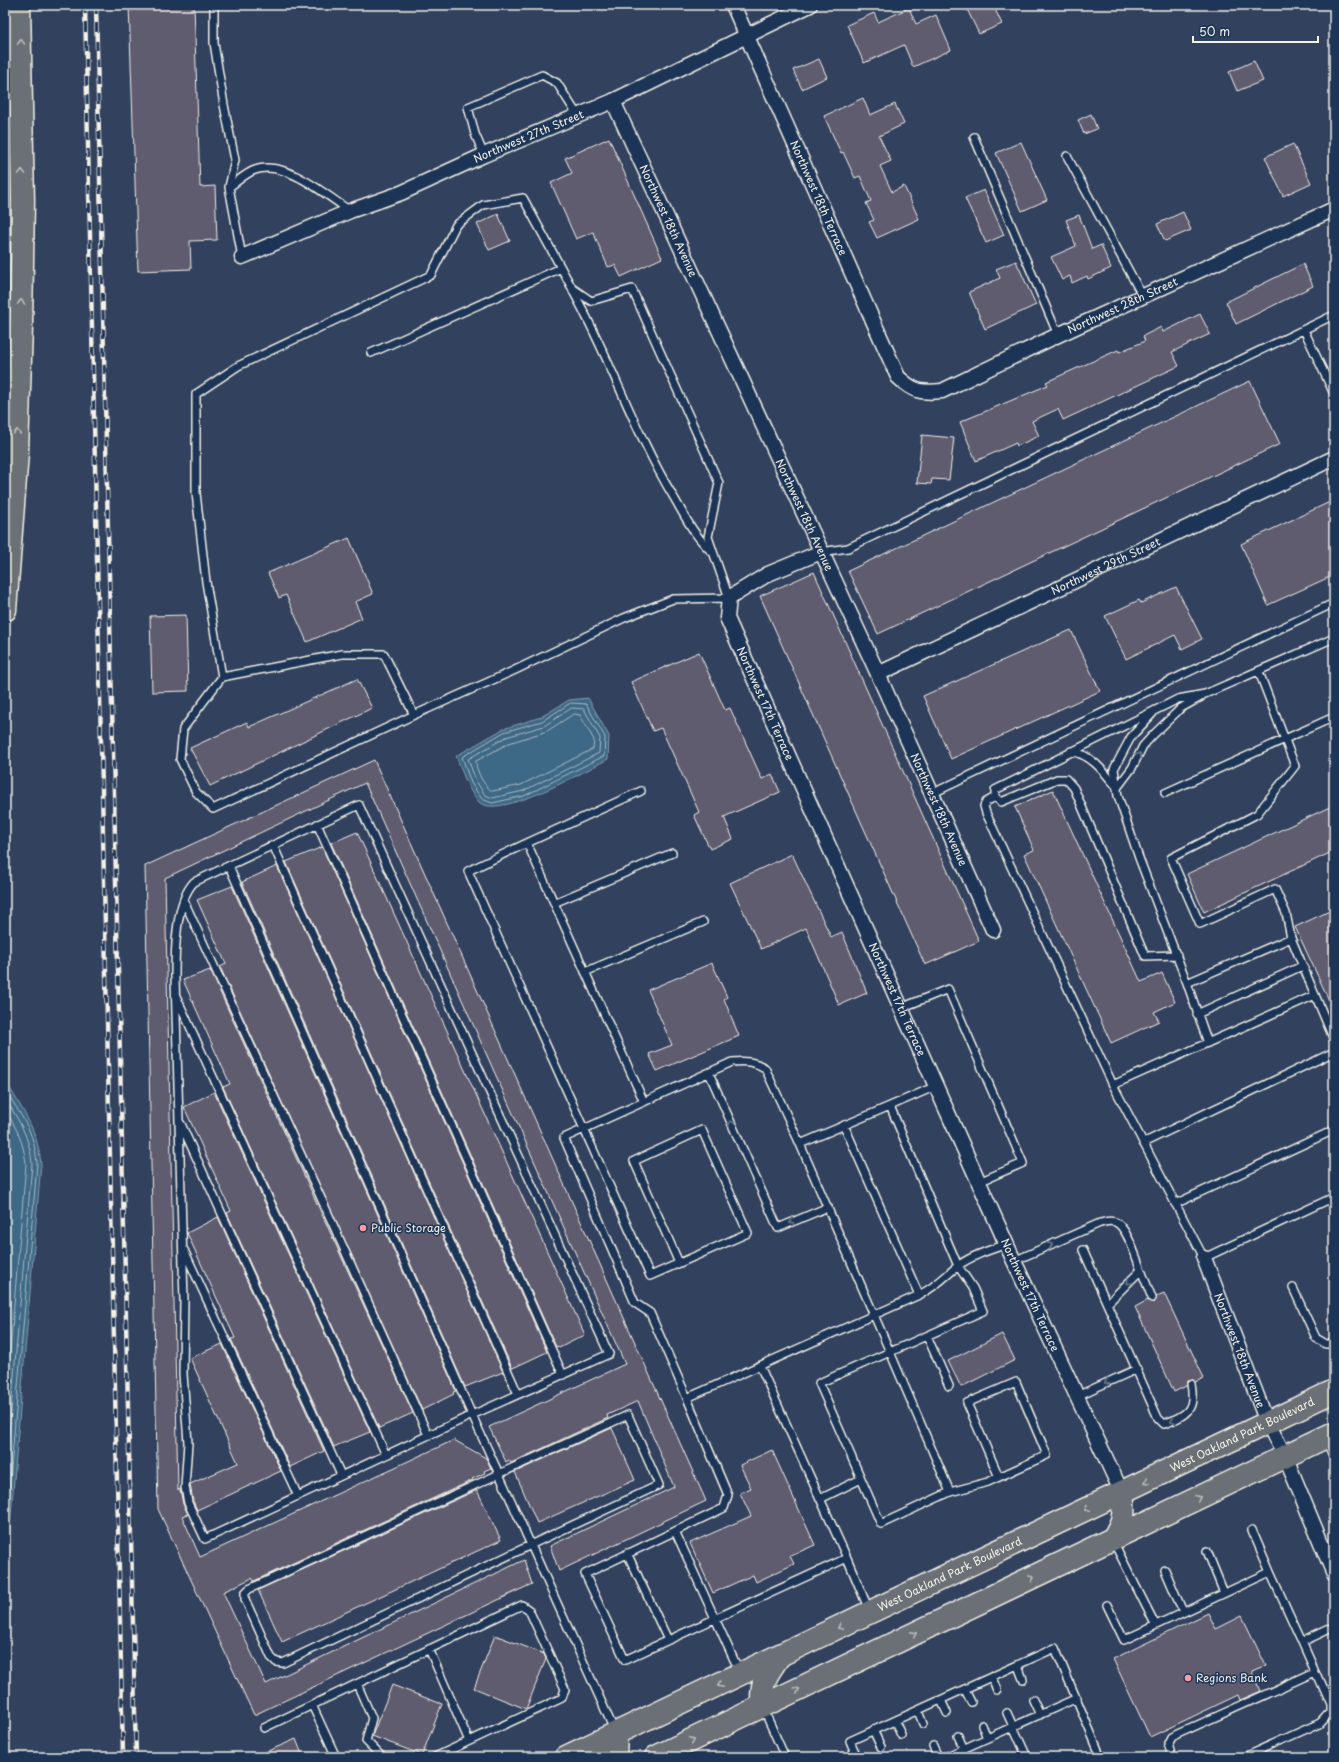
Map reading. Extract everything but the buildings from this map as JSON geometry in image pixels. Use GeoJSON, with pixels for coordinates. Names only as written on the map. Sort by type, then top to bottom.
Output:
{"type":"FeatureCollection","features":[{"type":"Feature","properties":{"kind":"main road"},"geometry":{"type":"LineString","coordinates":[[5,610],[16,461],[21,327],[22,194],[19,5]]}},
{"type":"Feature","properties":{"kind":"main road","name":"West Oakland Park Boulevard"},"geometry":{"type":"LineString","coordinates":[[566,1757],[741,1675],[1334,1391]]}},
{"type":"Feature","properties":{"kind":"main road"},"geometry":{"type":"LineString","coordinates":[[656,1757],[1329,1436]]}},
{"type":"Feature","properties":{"kind":"main road"},"geometry":{"type":"LineString","coordinates":[[1113,1539],[1122,1522],[1124,1510],[1122,1493]]}},
{"type":"Feature","properties":{"kind":"main road"},"geometry":{"type":"LineString","coordinates":[[762,1707],[761,1687],[767,1674],[780,1655]]}},
{"type":"Feature","properties":{"kind":"main road"},"geometry":{"type":"LineString","coordinates":[[614,1757],[616,1734]]}},
{"type":"Feature","properties":{"kind":"street","name":"Northwest 18th Terrace"},"geometry":{"type":"LineString","coordinates":[[733,5],[898,377],[910,388]]}},
{"type":"Feature","properties":{"kind":"street","name":"Northwest 27th Street"},"geometry":{"type":"LineString","coordinates":[[242,257],[350,212],[401,193],[484,155],[613,101],[810,5]]}},
{"type":"Feature","properties":{"kind":"street","name":"Northwest 18th Avenue"},"geometry":{"type":"LineString","coordinates":[[613,101],[878,674],[993,930]]}},
{"type":"Feature","properties":{"kind":"street","name":"Northwest 28th Street"},"geometry":{"type":"LineString","coordinates":[[910,388],[924,393],[942,391],[1058,335],[1334,209]]}},
{"type":"Feature","properties":{"kind":"street","name":"Northwest 29th Street"},"geometry":{"type":"LineString","coordinates":[[878,674],[1334,458]]}},
{"type":"Feature","properties":{"kind":"street"},"geometry":{"type":"LineString","coordinates":[[729,598],[768,574],[821,552]]}},
{"type":"Feature","properties":{"kind":"street","name":"Northwest 17th Terrace"},"geometry":{"type":"LineString","coordinates":[[729,598],[727,618],[1006,1244],[1122,1493]]}},
{"type":"Feature","properties":{"kind":"street","name":"Northwest 18th Avenue"},"geometry":{"type":"LineString","coordinates":[[1204,1258],[1267,1422],[1285,1456],[1334,1574]]}},
{"type":"Feature","properties":{"kind":"lane"},"geometry":{"type":"LineString","coordinates":[[214,5],[214,43],[235,160],[229,187],[242,257]]}},
{"type":"Feature","properties":{"kind":"lane"},"geometry":{"type":"LineString","coordinates":[[484,155],[474,134],[468,108],[542,75],[557,83],[578,116]]}},
{"type":"Feature","properties":{"kind":"lane"},"geometry":{"type":"LineString","coordinates":[[974,137],[1058,335]]}},
{"type":"Feature","properties":{"kind":"lane"},"geometry":{"type":"LineString","coordinates":[[1067,156],[1143,297]]}},
{"type":"Feature","properties":{"kind":"lane"},"geometry":{"type":"LineString","coordinates":[[229,187],[255,170],[280,168],[312,184],[350,212]]}},
{"type":"Feature","properties":{"kind":"lane"},"geometry":{"type":"LineString","coordinates":[[222,677],[206,582],[196,493],[196,394],[238,366],[431,275],[456,225],[483,205],[523,198],[587,316],[658,470],[699,541],[714,553]]}},
{"type":"Feature","properties":{"kind":"lane"},"geometry":{"type":"LineString","coordinates":[[371,353],[561,268]]}},
{"type":"Feature","properties":{"kind":"lane"},"geometry":{"type":"LineString","coordinates":[[414,715],[384,654],[342,654],[222,677],[183,729],[180,759],[196,792],[213,809],[414,715],[513,671],[624,618],[673,599],[729,598],[708,537],[719,483],[632,289],[591,301],[572,288]]}},
{"type":"Feature","properties":{"kind":"lane"},"geometry":{"type":"LineString","coordinates":[[821,552],[848,548],[1334,315]]}},
{"type":"Feature","properties":{"kind":"lane"},"geometry":{"type":"LineString","coordinates":[[1304,330],[1334,394]]}},
{"type":"Feature","properties":{"kind":"lane"},"geometry":{"type":"LineString","coordinates":[[931,794],[1334,603]]}},
{"type":"Feature","properties":{"kind":"lane"},"geometry":{"type":"LineString","coordinates":[[1118,788],[1132,768],[1143,746],[1182,708],[1205,694],[1259,672],[1334,638]]}},
{"type":"Feature","properties":{"kind":"lane"},"geometry":{"type":"LineString","coordinates":[[1259,672],[1295,766],[1257,814],[1171,858],[1200,924],[1275,889],[1286,913],[1291,938],[1334,1040]]}},
{"type":"Feature","properties":{"kind":"lane"},"geometry":{"type":"LineString","coordinates":[[995,797],[995,790],[1071,751],[1178,699],[1205,694]]}},
{"type":"Feature","properties":{"kind":"lane"},"geometry":{"type":"LineString","coordinates":[[1156,710],[1131,737],[1120,756],[1114,770],[1118,788],[1118,796],[1139,858],[1177,955],[1208,1043]]}},
{"type":"Feature","properties":{"kind":"lane"},"geometry":{"type":"LineString","coordinates":[[1164,793],[1334,717]]}},
{"type":"Feature","properties":{"kind":"lane"},"geometry":{"type":"LineString","coordinates":[[1071,751],[1082,753],[1091,759],[1118,788]]}},
{"type":"Feature","properties":{"kind":"lane"},"geometry":{"type":"LineString","coordinates":[[995,797],[1001,802],[1057,779],[1066,779],[1074,788],[1145,956],[1177,955]]}},
{"type":"Feature","properties":{"kind":"lane"},"geometry":{"type":"LineString","coordinates":[[641,791],[468,870],[650,1276],[679,1264],[748,1233],[702,1130],[634,1161],[679,1264]]}},
{"type":"Feature","properties":{"kind":"lane"},"geometry":{"type":"LineString","coordinates":[[995,797],[986,802],[984,806],[986,813],[1038,928],[1113,1085],[1204,1258],[1334,1197]]}},
{"type":"Feature","properties":{"kind":"lane"},"geometry":{"type":"LineString","coordinates":[[359,805],[609,1354],[428,1435],[205,1539],[188,1503],[185,1487],[188,1442],[183,1374],[184,1301],[175,994],[175,946],[187,889],[194,882],[317,824],[359,805]]}},
{"type":"Feature","properties":{"kind":"lane"},"geometry":{"type":"LineString","coordinates":[[317,824],[563,1375]]}},
{"type":"Feature","properties":{"kind":"lane"},"geometry":{"type":"LineString","coordinates":[[527,843],[644,1102]]}},
{"type":"Feature","properties":{"kind":"lane"},"geometry":{"type":"LineString","coordinates":[[273,845],[518,1394]]}},
{"type":"Feature","properties":{"kind":"lane"},"geometry":{"type":"LineString","coordinates":[[554,903],[672,854]]}},
{"type":"Feature","properties":{"kind":"lane"},"geometry":{"type":"LineString","coordinates":[[229,866],[472,1415],[532,1544],[616,1734]]}},
{"type":"Feature","properties":{"kind":"lane"},"geometry":{"type":"LineString","coordinates":[[184,901],[428,1435]]}},
{"type":"Feature","properties":{"kind":"lane"},"geometry":{"type":"LineString","coordinates":[[585,972],[703,922]]}},
{"type":"Feature","properties":{"kind":"lane"},"geometry":{"type":"LineString","coordinates":[[1187,983],[1291,938]]}},
{"type":"Feature","properties":{"kind":"lane"},"geometry":{"type":"LineString","coordinates":[[1197,1014],[1302,966]]}},
{"type":"Feature","properties":{"kind":"lane"},"geometry":{"type":"LineString","coordinates":[[901,1008],[948,989],[1023,1163],[979,1182]]}},
{"type":"Feature","properties":{"kind":"lane"},"geometry":{"type":"LineString","coordinates":[[175,994],[386,1455]]}},
{"type":"Feature","properties":{"kind":"lane"},"geometry":{"type":"LineString","coordinates":[[1113,1085],[1315,995]]}},
{"type":"Feature","properties":{"kind":"lane"},"geometry":{"type":"LineString","coordinates":[[1143,1143],[1334,1052]]}},
{"type":"Feature","properties":{"kind":"lane"},"geometry":{"type":"LineString","coordinates":[[847,1558],[625,1660],[585,1574],[724,1508],[728,1495],[650,1313],[635,1303],[564,1138],[732,1062],[757,1063],[765,1068],[828,1207],[950,1492]]}},
{"type":"Feature","properties":{"kind":"lane"},"geometry":{"type":"LineString","coordinates":[[708,1073],[778,1228],[828,1207]]}},
{"type":"Feature","properties":{"kind":"lane"},"geometry":{"type":"LineString","coordinates":[[800,1144],[936,1086]]}},
{"type":"Feature","properties":{"kind":"lane"},"geometry":{"type":"LineString","coordinates":[[890,1106],[958,1266],[973,1288],[983,1311],[819,1383],[881,1524],[950,1492],[977,1486],[999,1477],[1047,1455],[1016,1382],[967,1403],[999,1477]]}},
{"type":"Feature","properties":{"kind":"lane"},"geometry":{"type":"LineString","coordinates":[[179,1120],[341,1475]]}},
{"type":"Feature","properties":{"kind":"lane"},"geometry":{"type":"LineString","coordinates":[[844,1125],[920,1295]]}},
{"type":"Feature","properties":{"kind":"lane"},"geometry":{"type":"LineString","coordinates":[[1175,1204],[1334,1130]]}},
{"type":"Feature","properties":{"kind":"lane"},"geometry":{"type":"LineString","coordinates":[[1014,1261],[1100,1223],[1112,1221],[1117,1222],[1123,1227],[1152,1298]]}},
{"type":"Feature","properties":{"kind":"lane"},"geometry":{"type":"LineString","coordinates":[[687,1398],[920,1295],[935,1287],[958,1266],[971,1257],[1006,1244]]}},
{"type":"Feature","properties":{"kind":"lane"},"geometry":{"type":"LineString","coordinates":[[182,1246],[298,1496]]}},
{"type":"Feature","properties":{"kind":"lane"},"geometry":{"type":"LineString","coordinates":[[1083,1250],[1108,1303],[1158,1418],[1164,1424],[1184,1416],[1189,1410],[1194,1397],[1191,1384]]}},
{"type":"Feature","properties":{"kind":"lane"},"geometry":{"type":"LineString","coordinates":[[1108,1303],[1141,1270]]}},
{"type":"Feature","properties":{"kind":"lane"},"geometry":{"type":"LineString","coordinates":[[1293,1288],[1316,1338],[1326,1344],[1334,1344]]}},
{"type":"Feature","properties":{"kind":"lane"},"geometry":{"type":"LineString","coordinates":[[927,1336],[949,1386]]}},
{"type":"Feature","properties":{"kind":"lane"},"geometry":{"type":"LineString","coordinates":[[760,1366],[870,1612]]}},
{"type":"Feature","properties":{"kind":"lane"},"geometry":{"type":"LineString","coordinates":[[1077,1396],[1137,1369]]}},
{"type":"Feature","properties":{"kind":"lane"},"geometry":{"type":"LineString","coordinates":[[628,1415],[659,1485],[283,1663],[276,1662],[271,1656],[245,1599],[246,1593],[249,1589],[499,1474],[628,1415]]}},
{"type":"Feature","properties":{"kind":"lane"},"geometry":{"type":"LineString","coordinates":[[1329,1436],[1334,1458]]}},
{"type":"Feature","properties":{"kind":"lane"},"geometry":{"type":"LineString","coordinates":[[820,1499],[862,1479]]}},
{"type":"Feature","properties":{"kind":"lane"},"geometry":{"type":"LineString","coordinates":[[1244,1757],[1320,1723],[1330,1712],[1330,1705],[1252,1530]]}},
{"type":"Feature","properties":{"kind":"lane"},"geometry":{"type":"LineString","coordinates":[[675,1531],[741,1675]]}},
{"type":"Feature","properties":{"kind":"lane"},"geometry":{"type":"LineString","coordinates":[[1113,1539],[1155,1624]]}},
{"type":"Feature","properties":{"kind":"lane"},"geometry":{"type":"LineString","coordinates":[[1207,1551],[1224,1593]]}},
{"type":"Feature","properties":{"kind":"lane"},"geometry":{"type":"LineString","coordinates":[[627,1553],[668,1640]]}},
{"type":"Feature","properties":{"kind":"lane"},"geometry":{"type":"LineString","coordinates":[[1165,1570],[1183,1612]]}},
{"type":"Feature","properties":{"kind":"lane"},"geometry":{"type":"LineString","coordinates":[[1107,1605],[1124,1640],[1155,1624],[1270,1572]]}},
{"type":"Feature","properties":{"kind":"lane"},"geometry":{"type":"LineString","coordinates":[[264,1728],[522,1605],[529,1610],[565,1689],[562,1698],[435,1757]]}},
{"type":"Feature","properties":{"kind":"lane"},"geometry":{"type":"LineString","coordinates":[[1302,1642],[1334,1627]]}},
{"type":"Feature","properties":{"kind":"lane"},"geometry":{"type":"LineString","coordinates":[[857,1757],[850,1741],[992,1678],[1055,1648],[1101,1757]]}},
{"type":"Feature","properties":{"kind":"lane"},"geometry":{"type":"LineString","coordinates":[[429,1649],[469,1741]]}},
{"type":"Feature","properties":{"kind":"lane"},"geometry":{"type":"LineString","coordinates":[[1018,1666],[1023,1679]]}},
{"type":"Feature","properties":{"kind":"lane"},"geometry":{"type":"LineString","coordinates":[[1172,1757],[1168,1743],[1171,1737],[1315,1672]]}},
{"type":"Feature","properties":{"kind":"lane"},"geometry":{"type":"LineString","coordinates":[[992,1678],[997,1690]]}},
{"type":"Feature","properties":{"kind":"lane"},"geometry":{"type":"LineString","coordinates":[[357,1684],[372,1718],[366,1742],[382,1757]]}},
{"type":"Feature","properties":{"kind":"lane"},"geometry":{"type":"LineString","coordinates":[[965,1690],[971,1702]]}},
{"type":"Feature","properties":{"kind":"lane"},"geometry":{"type":"LineString","coordinates":[[945,1757],[1076,1698]]}},
{"type":"Feature","properties":{"kind":"lane"},"geometry":{"type":"LineString","coordinates":[[941,1700],[947,1713]]}},
{"type":"Feature","properties":{"kind":"lane"},"geometry":{"type":"LineString","coordinates":[[1033,1700],[1040,1715]]}},
{"type":"Feature","properties":{"kind":"lane"},"geometry":{"type":"LineString","coordinates":[[312,1705],[336,1757]]}},
{"type":"Feature","properties":{"kind":"lane"},"geometry":{"type":"LineString","coordinates":[[762,1707],[785,1757]]}},
{"type":"Feature","properties":{"kind":"lane"},"geometry":{"type":"LineString","coordinates":[[918,1711],[923,1724]]}},
{"type":"Feature","properties":{"kind":"lane"},"geometry":{"type":"LineString","coordinates":[[1007,1713],[1027,1757]]}},
{"type":"Feature","properties":{"kind":"lane"},"geometry":{"type":"LineString","coordinates":[[895,1721],[901,1735]]}},
{"type":"Feature","properties":{"kind":"lane"},"geometry":{"type":"LineString","coordinates":[[982,1725],[988,1738]]}},
{"type":"Feature","properties":{"kind":"lane"},"geometry":{"type":"LineString","coordinates":[[873,1730],[881,1747]]}},
{"type":"Feature","properties":{"kind":"lane"},"geometry":{"type":"LineString","coordinates":[[958,1736],[964,1749]]}},
{"type":"Feature","properties":{"kind":"lane"},"geometry":{"type":"LineString","coordinates":[[933,1746],[938,1757]]}},
{"type":"Feature","properties":{"kind":"water"},"geometry":{"type":"Polygon","coordinates":[[[588,698],[609,736],[608,759],[543,792],[523,800],[504,805],[489,806],[479,802],[468,786],[456,756],[503,729],[541,717],[569,700],[588,698]]]}},
{"type":"Feature","properties":{"kind":"water"},"geometry":{"type":"Polygon","coordinates":[[[5,1079],[28,1119],[36,1139],[41,1164],[5,1585],[5,1079]]]}},
{"type":"Feature","properties":{"kind":"railway"},"geometry":{"type":"LineString","coordinates":[[85,5],[123,1757]]}},
{"type":"Feature","properties":{"kind":"railway"},"geometry":{"type":"LineString","coordinates":[[96,5],[136,1757]]}},
{"type":"Feature","properties":{"kind":"place","name":"Public Storage"},"geometry":{"type":"Point","coordinates":[363,1228]}},
{"type":"Feature","properties":{"kind":"place","name":"Regions Bank"},"geometry":{"type":"Point","coordinates":[1188,1678]}}]}
